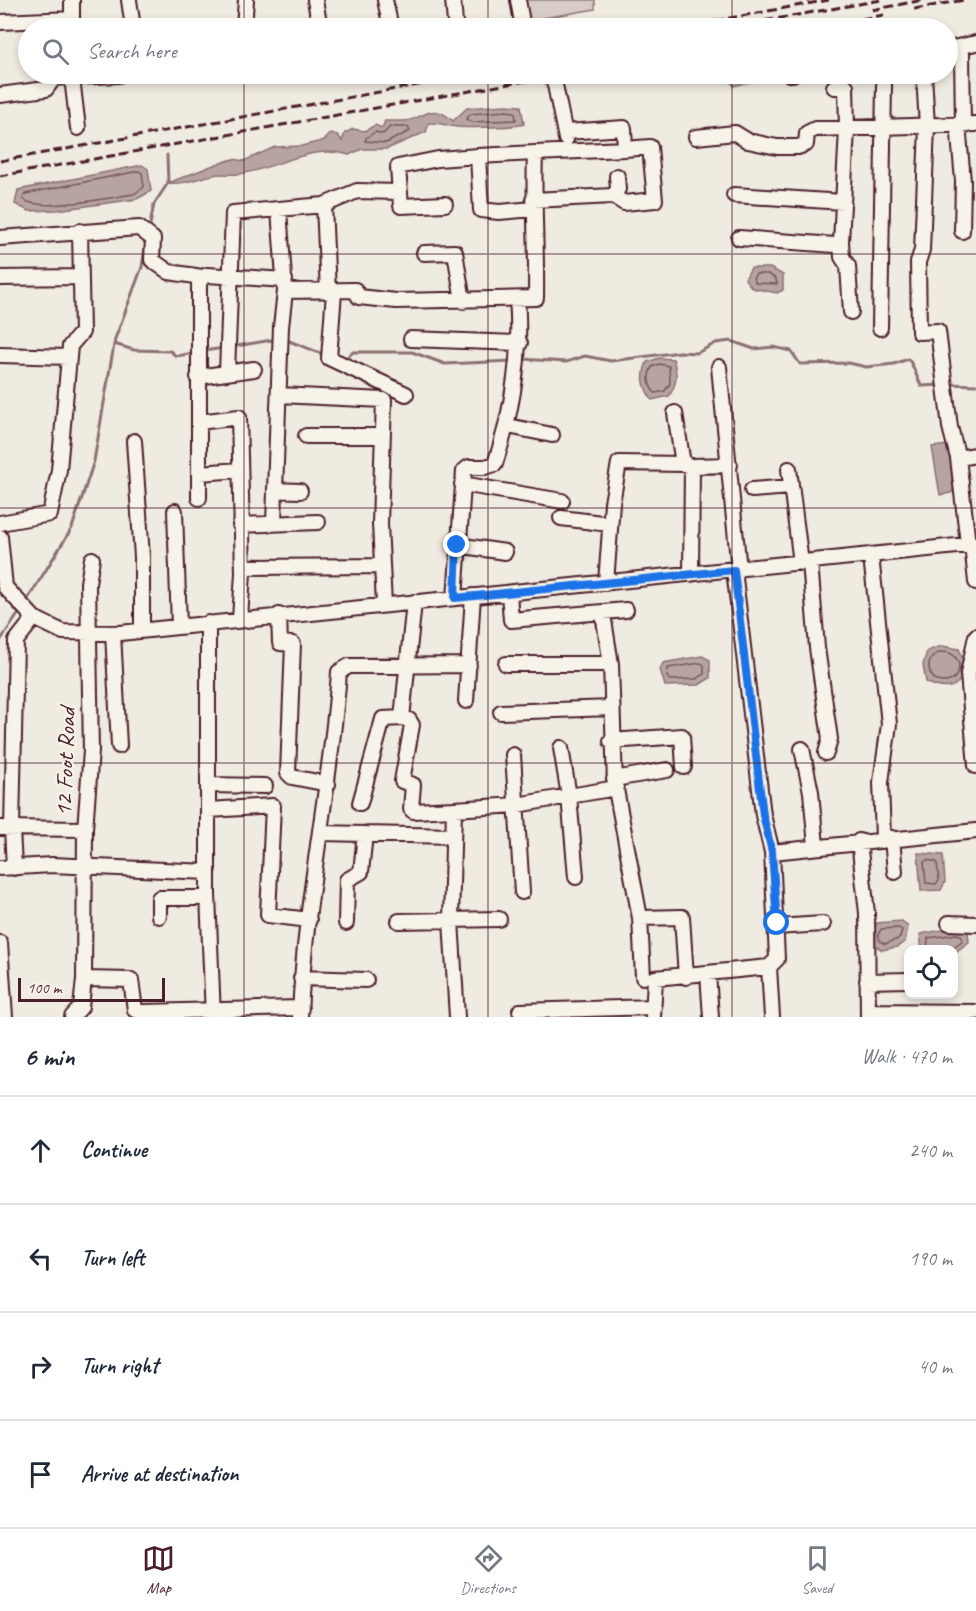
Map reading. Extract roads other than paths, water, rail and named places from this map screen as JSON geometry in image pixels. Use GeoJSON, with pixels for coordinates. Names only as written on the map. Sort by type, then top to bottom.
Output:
{"type":"FeatureCollection","features":[{"type":"Feature","properties":{"kind":"street"},"geometry":{"type":"LineString","coordinates":[[69,18],[72,0]]}},
{"type":"Feature","properties":{"kind":"street"},"geometry":{"type":"LineString","coordinates":[[129,0],[132,18]]}},
{"type":"Feature","properties":{"kind":"street"},"geometry":{"type":"LineString","coordinates":[[245,18],[246,0]]}},
{"type":"Feature","properties":{"kind":"street"},"geometry":{"type":"LineString","coordinates":[[315,0],[318,18]]}},
{"type":"Feature","properties":{"kind":"street"},"geometry":{"type":"LineString","coordinates":[[385,0],[389,18]]}},
{"type":"Feature","properties":{"kind":"street"},"geometry":{"type":"LineString","coordinates":[[453,0],[455,18]]}},
{"type":"Feature","properties":{"kind":"street"},"geometry":{"type":"LineString","coordinates":[[518,0],[521,18]]}},
{"type":"Feature","properties":{"kind":"street"},"geometry":{"type":"LineString","coordinates":[[0,22],[18,23]]}},
{"type":"Feature","properties":{"kind":"street"},"geometry":{"type":"LineString","coordinates":[[958,47],[976,43]]}},
{"type":"Feature","properties":{"kind":"street"},"geometry":{"type":"LineString","coordinates":[[958,51],[962,54],[966,124],[962,231]]}},
{"type":"Feature","properties":{"kind":"street"},"geometry":{"type":"LineString","coordinates":[[0,95],[46,89],[48,84]]}},
{"type":"Feature","properties":{"kind":"street"},"geometry":{"type":"LineString","coordinates":[[73,84],[78,128]]}},
{"type":"Feature","properties":{"kind":"street"},"geometry":{"type":"LineString","coordinates":[[553,84],[567,132],[566,150]]}},
{"type":"Feature","properties":{"kind":"street"},"geometry":{"type":"LineString","coordinates":[[925,84],[927,127],[922,250],[918,262],[920,332],[938,331],[950,427],[958,458],[976,582]]}},
{"type":"Feature","properties":{"kind":"street"},"geometry":{"type":"LineString","coordinates":[[880,328],[884,85]]}},
{"type":"Feature","properties":{"kind":"street"},"geometry":{"type":"LineString","coordinates":[[834,87],[846,86],[847,129],[841,242],[842,257],[848,266],[850,312]]}},
{"type":"Feature","properties":{"kind":"street"},"geometry":{"type":"LineString","coordinates":[[696,137],[735,133],[748,141],[777,147],[798,147],[806,144],[810,130],[966,124]]}},
{"type":"Feature","properties":{"kind":"street"},"geometry":{"type":"LineString","coordinates":[[567,132],[624,128],[625,149]]}},
{"type":"Feature","properties":{"kind":"street"},"geometry":{"type":"LineString","coordinates":[[445,204],[401,206],[398,167],[438,159],[478,156],[535,153],[566,150],[650,147],[655,200],[624,203],[613,196],[533,205],[499,212],[481,210],[478,156]]}},
{"type":"Feature","properties":{"kind":"street"},"geometry":{"type":"LineString","coordinates":[[199,498],[199,281],[202,277],[207,274],[231,275],[331,292],[356,290],[359,297],[396,301],[536,298],[537,244],[533,205],[535,153]]}},
{"type":"Feature","properties":{"kind":"street"},"geometry":{"type":"LineString","coordinates":[[613,196],[618,189],[617,176]]}},
{"type":"Feature","properties":{"kind":"street"},"geometry":{"type":"LineString","coordinates":[[227,373],[233,213],[324,205],[357,191],[400,192]]}},
{"type":"Feature","properties":{"kind":"street"},"geometry":{"type":"LineString","coordinates":[[734,195],[843,202]]}},
{"type":"Feature","properties":{"kind":"street"},"geometry":{"type":"LineString","coordinates":[[324,205],[331,292],[329,358],[406,394]]}},
{"type":"Feature","properties":{"kind":"street"},"geometry":{"type":"LineString","coordinates":[[274,524],[285,286],[279,210]]}},
{"type":"Feature","properties":{"kind":"street"},"geometry":{"type":"LineString","coordinates":[[0,237],[139,228],[153,239],[152,260],[169,272],[202,277]]}},
{"type":"Feature","properties":{"kind":"street"},"geometry":{"type":"LineString","coordinates":[[0,523],[50,514],[59,470],[70,346],[82,332],[80,231]]}},
{"type":"Feature","properties":{"kind":"street"},"geometry":{"type":"LineString","coordinates":[[739,238],[835,245],[841,242]]}},
{"type":"Feature","properties":{"kind":"street"},"geometry":{"type":"LineString","coordinates":[[424,254],[454,252],[463,301]]}},
{"type":"Feature","properties":{"kind":"street"},"geometry":{"type":"LineString","coordinates":[[0,278],[81,277]]}},
{"type":"Feature","properties":{"kind":"street"},"geometry":{"type":"LineString","coordinates":[[455,598],[462,484],[466,468],[495,464],[508,426],[520,343],[517,299]]}},
{"type":"Feature","properties":{"kind":"street"},"geometry":{"type":"LineString","coordinates":[[411,339],[520,343]]}},
{"type":"Feature","properties":{"kind":"street"},"geometry":{"type":"LineString","coordinates":[[0,355],[69,357]]}},
{"type":"Feature","properties":{"kind":"street"},"geometry":{"type":"LineString","coordinates":[[520,1011],[654,1012],[655,978],[686,977],[769,967],[777,958],[772,852],[763,815],[737,570],[730,465],[719,367]]}},
{"type":"Feature","properties":{"kind":"street"},"geometry":{"type":"LineString","coordinates":[[198,377],[254,369]]}},
{"type":"Feature","properties":{"kind":"street"},"geometry":{"type":"LineString","coordinates":[[279,395],[384,400],[380,524],[384,605]]}},
{"type":"Feature","properties":{"kind":"street"},"geometry":{"type":"LineString","coordinates":[[675,413],[687,465],[692,574]]}},
{"type":"Feature","properties":{"kind":"street"},"geometry":{"type":"LineString","coordinates":[[199,422],[239,417],[240,525],[243,567],[240,619]]}},
{"type":"Feature","properties":{"kind":"street"},"geometry":{"type":"LineString","coordinates":[[508,426],[552,435]]}},
{"type":"Feature","properties":{"kind":"street"},"geometry":{"type":"LineString","coordinates":[[306,436],[383,436]]}},
{"type":"Feature","properties":{"kind":"street"},"geometry":{"type":"LineString","coordinates":[[134,441],[142,557],[142,630]]}},
{"type":"Feature","properties":{"kind":"street"},"geometry":{"type":"LineString","coordinates":[[958,458],[976,454]]}},
{"type":"Feature","properties":{"kind":"street"},"geometry":{"type":"LineString","coordinates":[[606,583],[610,524],[619,463],[730,465]]}},
{"type":"Feature","properties":{"kind":"street"},"geometry":{"type":"LineString","coordinates":[[789,469],[830,739],[826,753]]}},
{"type":"Feature","properties":{"kind":"street"},"geometry":{"type":"LineString","coordinates":[[199,473],[240,470]]}},
{"type":"Feature","properties":{"kind":"street"},"geometry":{"type":"LineString","coordinates":[[462,484],[562,501]]}},
{"type":"Feature","properties":{"kind":"street"},"geometry":{"type":"LineString","coordinates":[[752,490],[791,487]]}},
{"type":"Feature","properties":{"kind":"street"},"geometry":{"type":"LineString","coordinates":[[274,490],[300,491]]}},
{"type":"Feature","properties":{"kind":"street"},"geometry":{"type":"LineString","coordinates":[[175,511],[179,626]]}},
{"type":"Feature","properties":{"kind":"street"},"geometry":{"type":"LineString","coordinates":[[561,518],[610,524]]}},
{"type":"Feature","properties":{"kind":"street"},"geometry":{"type":"LineString","coordinates":[[240,525],[318,522]]}},
{"type":"Feature","properties":{"kind":"street"},"geometry":{"type":"LineString","coordinates":[[0,537],[2,587],[28,611],[63,632],[113,633],[972,544]]}},
{"type":"Feature","properties":{"kind":"street"},"geometry":{"type":"LineString","coordinates":[[457,545],[505,552]]}},
{"type":"Feature","properties":{"kind":"street"},"geometry":{"type":"LineString","coordinates":[[871,556],[889,724],[881,782],[887,839],[895,872]]}},
{"type":"Feature","properties":{"kind":"street","name":"12 Foot Road"},"geometry":{"type":"LineString","coordinates":[[72,1017],[81,1007],[84,972],[86,828],[91,751],[88,583],[92,559]]}},
{"type":"Feature","properties":{"kind":"street"},"geometry":{"type":"LineString","coordinates":[[243,567],[382,566]]}},
{"type":"Feature","properties":{"kind":"street"},"geometry":{"type":"LineString","coordinates":[[509,593],[511,620],[603,614],[626,610]]}},
{"type":"Feature","properties":{"kind":"street"},"geometry":{"type":"LineString","coordinates":[[466,701],[473,596]]}},
{"type":"Feature","properties":{"kind":"street"},"geometry":{"type":"LineString","coordinates":[[402,718],[414,602]]}},
{"type":"Feature","properties":{"kind":"street"},"geometry":{"type":"LineString","coordinates":[[28,611],[16,641],[15,727],[6,828],[7,868],[86,866],[208,872]]}},
{"type":"Feature","properties":{"kind":"street"},"geometry":{"type":"LineString","coordinates":[[603,614],[611,664],[611,741],[615,784],[640,918],[643,977]]}},
{"type":"Feature","properties":{"kind":"street"},"geometry":{"type":"LineString","coordinates":[[279,615],[280,643],[293,644],[288,773],[292,777],[328,784]]}},
{"type":"Feature","properties":{"kind":"street"},"geometry":{"type":"LineString","coordinates":[[208,622],[208,898],[212,1013]]}},
{"type":"Feature","properties":{"kind":"street"},"geometry":{"type":"LineString","coordinates":[[113,633],[119,746]]}},
{"type":"Feature","properties":{"kind":"street"},"geometry":{"type":"LineString","coordinates":[[976,636],[972,647],[969,692],[976,766]]}},
{"type":"Feature","properties":{"kind":"street"},"geometry":{"type":"LineString","coordinates":[[506,664],[611,664]]}},
{"type":"Feature","properties":{"kind":"street"},"geometry":{"type":"LineString","coordinates":[[84,972],[131,980],[135,1010],[143,1015],[301,1013],[301,978],[328,784],[339,672],[349,666],[468,665]]}},
{"type":"Feature","properties":{"kind":"street"},"geometry":{"type":"LineString","coordinates":[[501,712],[611,708]]}},
{"type":"Feature","properties":{"kind":"street"},"geometry":{"type":"LineString","coordinates":[[360,803],[383,719],[402,718],[409,720],[412,725],[401,780],[413,785],[411,810],[517,805],[568,796],[667,770]]}},
{"type":"Feature","properties":{"kind":"street"},"geometry":{"type":"LineString","coordinates":[[0,727],[15,727]]}},
{"type":"Feature","properties":{"kind":"street"},"geometry":{"type":"LineString","coordinates":[[611,741],[682,736],[684,766]]}},
{"type":"Feature","properties":{"kind":"street"},"geometry":{"type":"LineString","coordinates":[[561,748],[576,877]]}},
{"type":"Feature","properties":{"kind":"street"},"geometry":{"type":"LineString","coordinates":[[802,749],[811,792],[816,846]]}},
{"type":"Feature","properties":{"kind":"street"},"geometry":{"type":"LineString","coordinates":[[513,755],[522,892]]}},
{"type":"Feature","properties":{"kind":"street"},"geometry":{"type":"LineString","coordinates":[[209,784],[265,786]]}},
{"type":"Feature","properties":{"kind":"street"},"geometry":{"type":"LineString","coordinates":[[209,810],[273,806],[268,915],[309,920]]}},
{"type":"Feature","properties":{"kind":"street"},"geometry":{"type":"LineString","coordinates":[[454,809],[451,921],[457,1017]]}},
{"type":"Feature","properties":{"kind":"street"},"geometry":{"type":"LineString","coordinates":[[6,828],[86,828]]}},
{"type":"Feature","properties":{"kind":"street"},"geometry":{"type":"LineString","coordinates":[[772,852],[859,841],[976,831]]}},
{"type":"Feature","properties":{"kind":"street"},"geometry":{"type":"LineString","coordinates":[[321,833],[453,836]]}},
{"type":"Feature","properties":{"kind":"street"},"geometry":{"type":"LineString","coordinates":[[346,923],[347,880],[361,872],[365,834]]}},
{"type":"Feature","properties":{"kind":"street"},"geometry":{"type":"LineString","coordinates":[[859,841],[867,913],[868,1014],[968,1014]]}},
{"type":"Feature","properties":{"kind":"street"},"geometry":{"type":"LineString","coordinates":[[159,916],[159,898],[208,898]]}},
{"type":"Feature","properties":{"kind":"street"},"geometry":{"type":"LineString","coordinates":[[640,918],[682,917],[686,977]]}},
{"type":"Feature","properties":{"kind":"street"},"geometry":{"type":"LineString","coordinates":[[399,921],[499,919]]}},
{"type":"Feature","properties":{"kind":"street"},"geometry":{"type":"LineString","coordinates":[[949,922],[976,924]]}},
{"type":"Feature","properties":{"kind":"street"},"geometry":{"type":"LineString","coordinates":[[776,927],[823,924]]}},
{"type":"Feature","properties":{"kind":"street"},"geometry":{"type":"LineString","coordinates":[[0,943],[5,1017]]}},
{"type":"Feature","properties":{"kind":"street"},"geometry":{"type":"LineString","coordinates":[[769,967],[772,1017]]}},
{"type":"Feature","properties":{"kind":"street"},"geometry":{"type":"LineString","coordinates":[[708,974],[711,1017]]}},
{"type":"Feature","properties":{"kind":"street"},"geometry":{"type":"LineString","coordinates":[[301,978],[366,980]]}},
{"type":"Feature","properties":{"kind":"street"},"geometry":{"type":"LineString","coordinates":[[867,981],[904,980]]}},
{"type":"Feature","properties":{"kind":"water"},"geometry":{"type":"Polygon","coordinates":[[[521,106],[524,124],[502,127],[457,127],[429,123],[426,132],[387,149],[362,149],[349,155],[335,152],[308,154],[240,174],[216,174],[185,182],[168,183],[233,159],[244,161],[275,147],[302,146],[325,140],[330,134],[338,135],[342,141],[345,133],[353,129],[365,131],[375,125],[382,128],[385,121],[411,120],[427,113],[439,112],[453,121],[467,108],[521,106]]]}},
{"type":"Feature","properties":{"kind":"water"},"geometry":{"type":"Polygon","coordinates":[[[142,165],[148,169],[151,191],[137,199],[57,210],[29,211],[15,204],[18,190],[142,165]]]}},
{"type":"Feature","properties":{"kind":"water"},"geometry":{"type":"Polygon","coordinates":[[[751,268],[770,268],[783,275],[783,290],[777,293],[752,288],[745,279],[751,268]]]}},
{"type":"Feature","properties":{"kind":"water"},"geometry":{"type":"Polygon","coordinates":[[[659,358],[673,359],[676,378],[669,396],[652,400],[645,386],[644,372],[647,362],[659,358]]]}},
{"type":"Feature","properties":{"kind":"water"},"geometry":{"type":"Polygon","coordinates":[[[948,445],[956,487],[951,493],[940,495],[932,447],[948,445]]]}},
{"type":"Feature","properties":{"kind":"water"},"geometry":{"type":"Polygon","coordinates":[[[942,646],[959,649],[967,669],[959,682],[945,688],[926,682],[923,665],[927,651],[942,646]]]}},
{"type":"Feature","properties":{"kind":"water"},"geometry":{"type":"Polygon","coordinates":[[[702,656],[710,660],[710,678],[699,685],[665,686],[660,669],[663,663],[702,656]]]}},
{"type":"Feature","properties":{"kind":"water"},"geometry":{"type":"Polygon","coordinates":[[[918,853],[943,855],[945,882],[941,890],[921,891],[918,853]]]}},
{"type":"Feature","properties":{"kind":"water"},"geometry":{"type":"Polygon","coordinates":[[[902,921],[908,927],[905,942],[897,947],[882,950],[875,945],[872,934],[877,923],[902,921]]]}},
{"type":"Feature","properties":{"kind":"water"},"geometry":{"type":"Polygon","coordinates":[[[959,927],[968,932],[969,942],[958,950],[958,945],[921,945],[920,934],[959,927]]]}},
{"type":"Feature","properties":{"kind":"waterway"},"geometry":{"type":"LineString","coordinates":[[149,230],[154,204],[168,183],[167,155]]}},
{"type":"Feature","properties":{"kind":"waterway"},"geometry":{"type":"LineString","coordinates":[[26,602],[72,528],[94,461],[115,339],[142,267],[146,242]]}},
{"type":"Feature","properties":{"kind":"waterway"},"geometry":{"type":"LineString","coordinates":[[231,347],[278,339]]}},
{"type":"Feature","properties":{"kind":"waterway"},"geometry":{"type":"LineString","coordinates":[[284,339],[325,355]]}},
{"type":"Feature","properties":{"kind":"waterway"},"geometry":{"type":"LineString","coordinates":[[522,359],[566,362],[585,356],[611,361],[680,352],[697,353],[716,343],[731,341],[754,349],[773,347],[791,351],[800,364],[849,363],[866,367],[894,364],[908,359],[922,386],[941,385]]}},
{"type":"Feature","properties":{"kind":"waterway"},"geometry":{"type":"LineString","coordinates":[[114,344],[134,350],[170,351],[176,356],[195,353]]}},
{"type":"Feature","properties":{"kind":"waterway"},"geometry":{"type":"LineString","coordinates":[[204,351],[224,348]]}},
{"type":"Feature","properties":{"kind":"waterway"},"geometry":{"type":"LineString","coordinates":[[345,359],[353,352],[412,352],[445,364],[512,361]]}},
{"type":"Feature","properties":{"kind":"waterway"},"geometry":{"type":"LineString","coordinates":[[948,384],[976,385]]}},
{"type":"Feature","properties":{"kind":"waterway"},"geometry":{"type":"LineString","coordinates":[[0,641],[21,610]]}},
{"type":"Feature","properties":{"kind":"railway"},"geometry":{"type":"LineString","coordinates":[[730,18],[829,0]]}},
{"type":"Feature","properties":{"kind":"railway"},"geometry":{"type":"LineString","coordinates":[[781,18],[881,0]]}},
{"type":"Feature","properties":{"kind":"railway"},"geometry":{"type":"LineString","coordinates":[[872,10],[923,0]]}},
{"type":"Feature","properties":{"kind":"railway"},"geometry":{"type":"LineString","coordinates":[[914,9],[964,0]]}},
{"type":"Feature","properties":{"kind":"railway"},"geometry":{"type":"LineString","coordinates":[[867,18],[884,15]]}},
{"type":"Feature","properties":{"kind":"railway"},"geometry":{"type":"LineString","coordinates":[[0,161],[423,84]]}},
{"type":"Feature","properties":{"kind":"railway"},"geometry":{"type":"LineString","coordinates":[[0,176],[509,84]]}}]}
